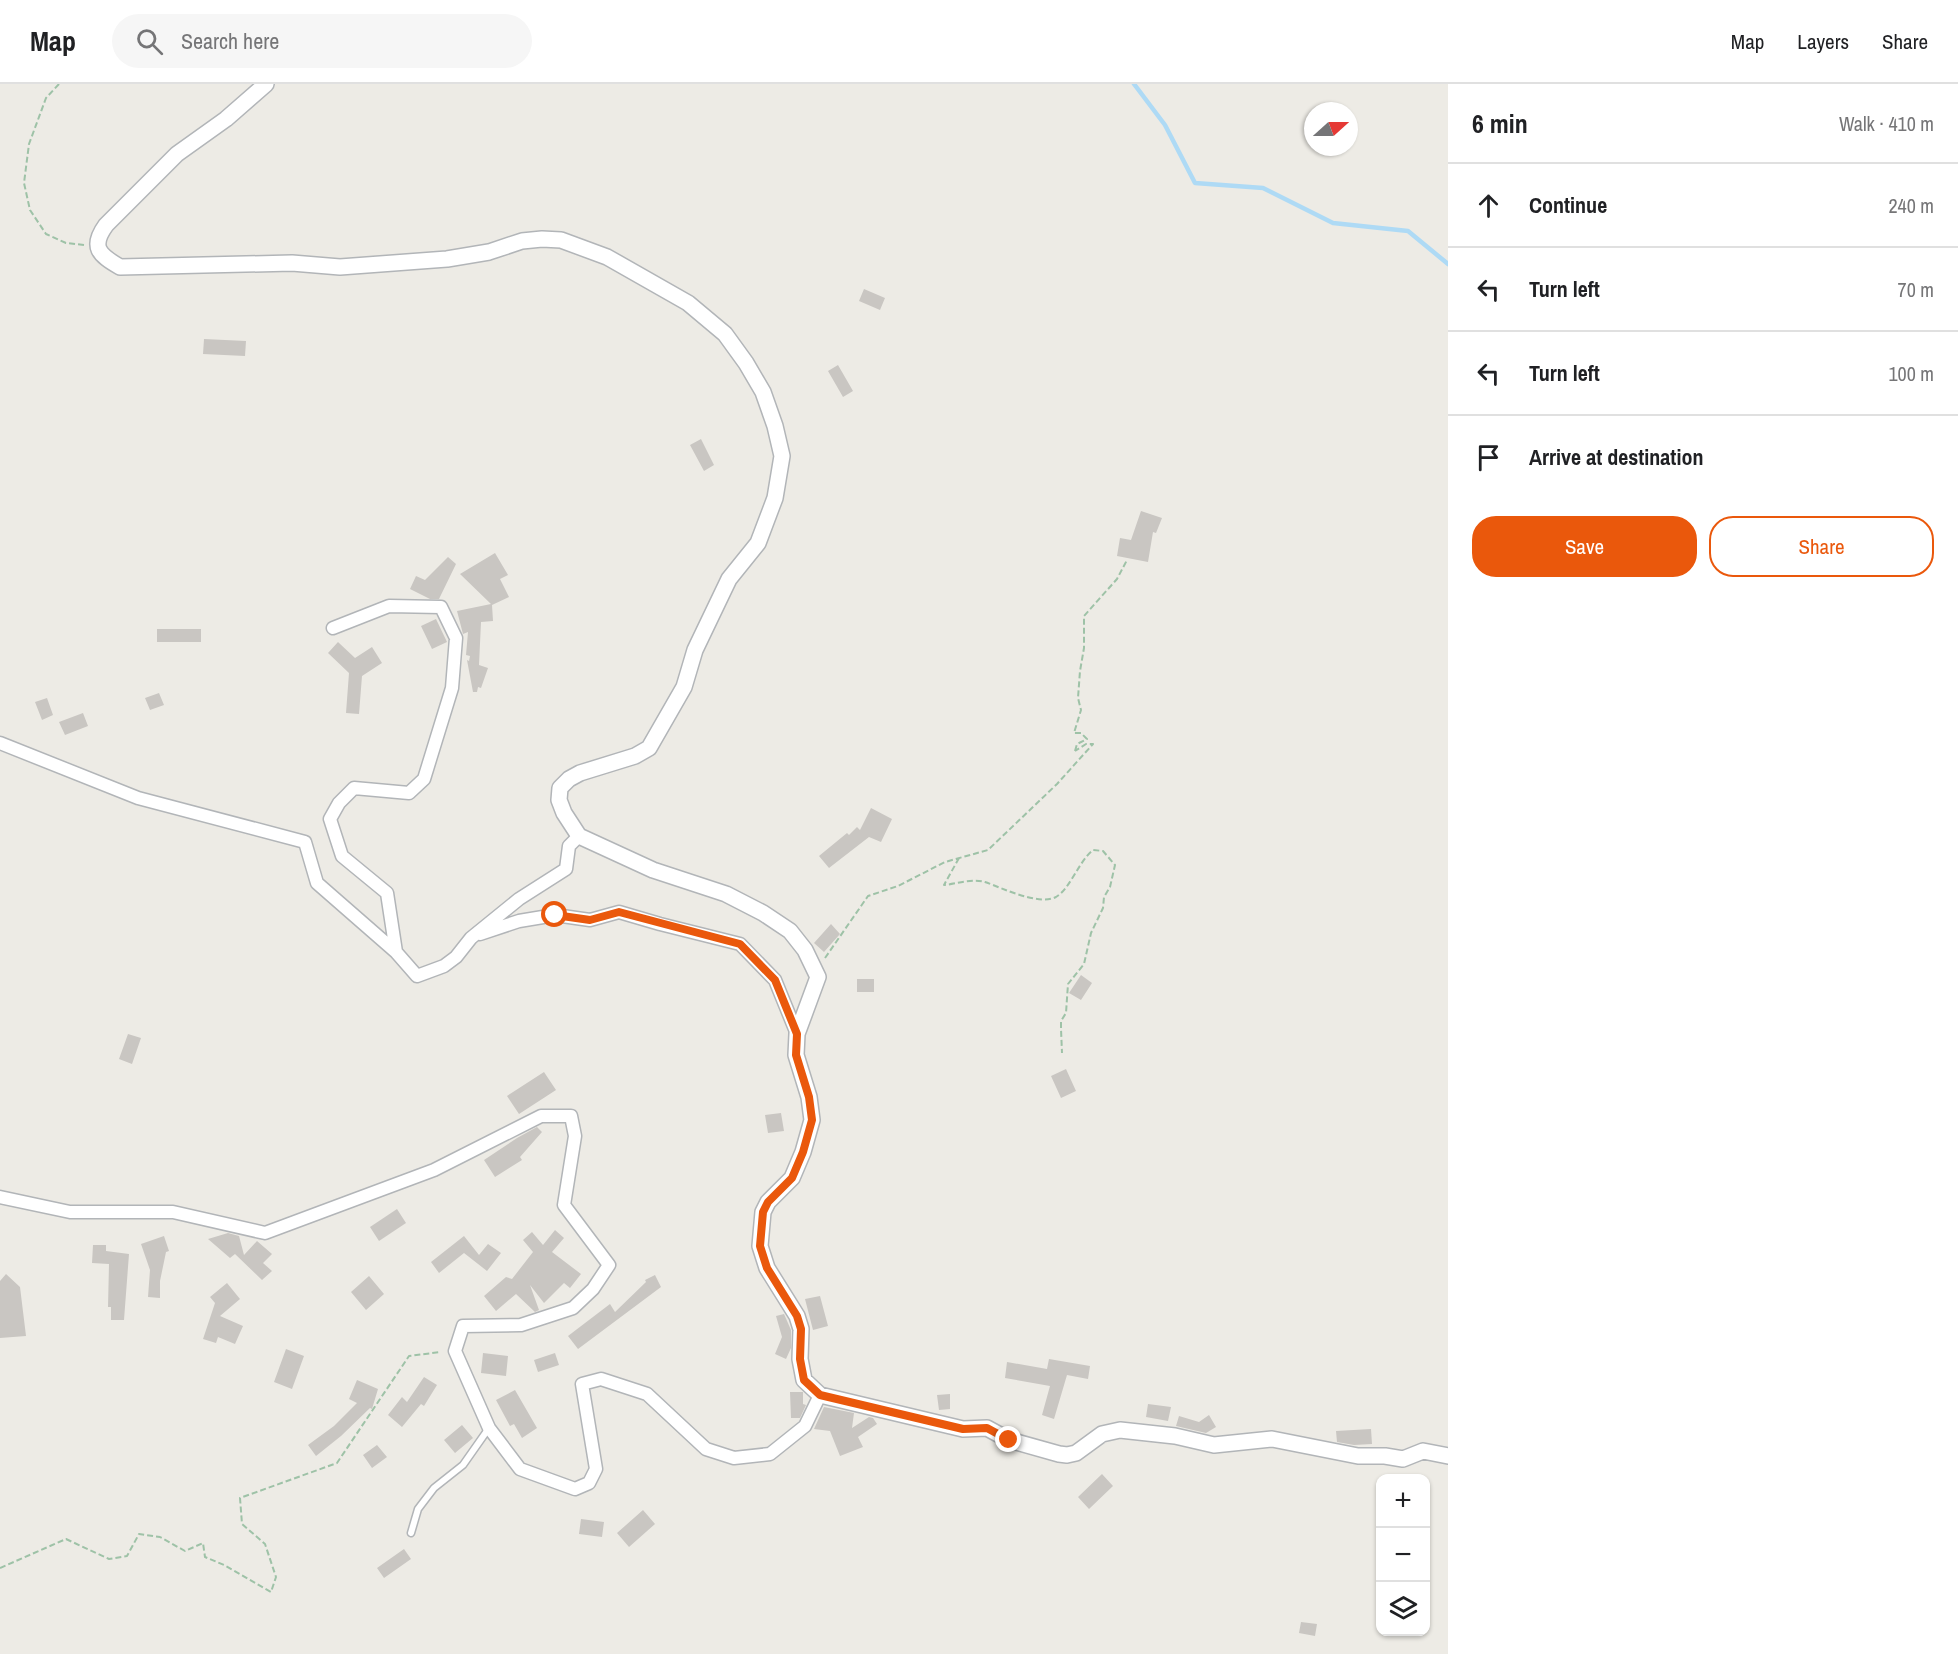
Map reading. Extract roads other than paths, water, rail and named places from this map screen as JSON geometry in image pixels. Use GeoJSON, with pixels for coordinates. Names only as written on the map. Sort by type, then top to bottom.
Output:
{"type":"FeatureCollection","features":[{"type":"Feature","properties":{"kind":"street"},"geometry":{"type":"LineString","coordinates":[[266,84],[226,119],[177,154],[106,225],[98,236],[98,247],[104,257],[120,267],[292,263],[340,267],[447,259],[489,252],[522,241],[561,240],[607,256],[688,303],[725,334],[763,392],[775,426],[782,456],[775,498],[758,543],[729,579],[695,651],[684,687],[649,748],[635,756],[580,773],[569,779],[560,788],[560,800],[564,813],[579,836],[653,870],[726,894],[763,913],[790,932],[805,950],[818,977],[797,1034],[796,1055],[809,1097],[812,1120],[803,1152],[792,1178],[768,1202],[763,1212],[760,1246],[767,1268],[797,1316],[801,1329],[800,1359],[804,1380],[820,1395],[963,1429],[987,1428],[1009,1440],[1067,1455],[1077,1453],[1102,1434],[1120,1430],[1174,1436],[1214,1445],[1272,1439],[1358,1456],[1385,1455],[1403,1458],[1423,1451],[1448,1456]]}},
{"type":"Feature","properties":{"kind":"street"},"geometry":{"type":"LineString","coordinates":[[333,628],[389,606],[441,607],[456,638],[452,688],[424,779],[409,793],[354,788],[339,803],[330,819],[342,856],[387,893],[396,952]]}},
{"type":"Feature","properties":{"kind":"street"},"geometry":{"type":"LineString","coordinates":[[0,742],[138,798],[305,842],[317,883],[396,952],[417,976],[444,966],[456,957],[471,938],[519,899],[566,869],[569,846],[579,836]]}},
{"type":"Feature","properties":{"kind":"street"},"geometry":{"type":"LineString","coordinates":[[471,938],[519,921],[555,915],[590,920],[619,912],[740,944],[775,980],[797,1034]]}},
{"type":"Feature","properties":{"kind":"street"},"geometry":{"type":"LineString","coordinates":[[0,1197],[70,1212],[173,1212],[265,1233],[434,1170],[542,1116],[572,1116],[575,1136],[564,1205],[609,1265],[593,1288],[573,1308],[522,1325],[463,1326],[455,1351],[489,1428],[520,1469],[575,1490],[590,1483],[596,1469],[582,1384],[601,1379],[647,1394],[706,1449],[734,1458],[770,1454],[805,1426],[820,1395]]}},
{"type":"Feature","properties":{"kind":"lane"},"geometry":{"type":"LineString","coordinates":[[411,1533],[418,1509],[434,1488],[463,1465],[489,1428]]}},
{"type":"Feature","properties":{"kind":"waterway"},"geometry":{"type":"LineString","coordinates":[[1134,84],[1165,125],[1195,183],[1263,188],[1333,223],[1408,231],[1448,264]]}}]}
